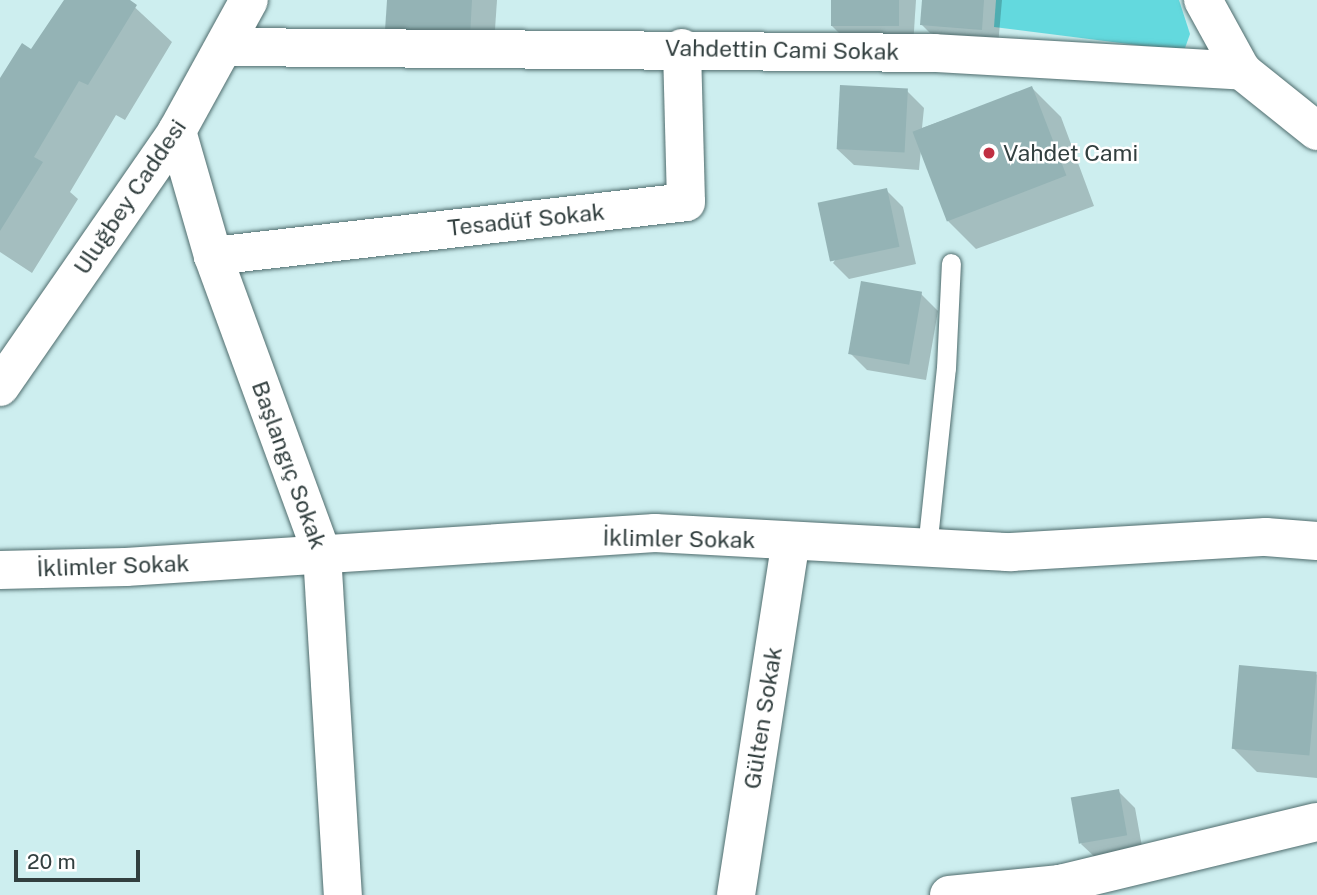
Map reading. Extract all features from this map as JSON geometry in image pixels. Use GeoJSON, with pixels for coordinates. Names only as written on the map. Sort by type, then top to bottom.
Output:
{"type":"FeatureCollection","features":[{"type":"Feature","properties":{"kind":"street","name":"Uluğbey Caddesi"},"geometry":{"type":"LineString","coordinates":[[0,387],[177,131],[249,0]]}},
{"type":"Feature","properties":{"kind":"street"},"geometry":{"type":"LineString","coordinates":[[1213,4],[1242,71],[1317,131]]}},
{"type":"Feature","properties":{"kind":"street","name":"Vahdettin Cami Sokak"},"geometry":{"type":"LineString","coordinates":[[225,47],[682,48],[934,52],[1242,71]]}},
{"type":"Feature","properties":{"kind":"street","name":"Tesadüf Sokak"},"geometry":{"type":"LineString","coordinates":[[213,256],[686,202],[682,48]]}},
{"type":"Feature","properties":{"kind":"street","name":"Başlangıç Sokak"},"geometry":{"type":"LineString","coordinates":[[177,131],[213,256],[322,554],[343,895]]}},
{"type":"Feature","properties":{"kind":"street","name":"İklimler Sokak"},"geometry":{"type":"LineString","coordinates":[[0,570],[322,554],[655,533],[1011,552],[1266,537],[1317,541]]}},
{"type":"Feature","properties":{"kind":"street","name":"Gülten Sokak"},"geometry":{"type":"LineString","coordinates":[[736,895],[791,541]]}},
{"type":"Feature","properties":{"kind":"street"},"geometry":{"type":"LineString","coordinates":[[949,895],[1056,890],[1317,822]]}},
{"type":"Feature","properties":{"kind":"lane"},"geometry":{"type":"LineString","coordinates":[[927,548],[946,368],[950,263]]}},
{"type":"Feature","properties":{"kind":"shaded area"},"geometry":{"type":"Polygon","coordinates":[[[996,0],[1179,0],[1190,34],[1185,48],[1160,48],[994,27],[996,0]]]}},
{"type":"Feature","properties":{"kind":"building"},"geometry":{"type":"Polygon","coordinates":[[[64,0],[130,0],[137,5],[88,85],[79,81],[34,157],[43,162],[0,231],[0,78],[22,43],[31,49],[64,0]]]}},
{"type":"Feature","properties":{"kind":"building"},"geometry":{"type":"Polygon","coordinates":[[[387,0],[472,0],[470,36],[385,31],[387,0]]]}},
{"type":"Feature","properties":{"kind":"building"},"geometry":{"type":"Polygon","coordinates":[[[831,0],[899,0],[899,26],[831,26],[831,0]]]}},
{"type":"Feature","properties":{"kind":"building"},"geometry":{"type":"Polygon","coordinates":[[[922,0],[984,0],[982,30],[920,25],[922,0]]]}},
{"type":"Feature","properties":{"kind":"building"},"geometry":{"type":"Polygon","coordinates":[[[840,85],[908,89],[905,152],[837,149],[840,85]]]}},
{"type":"Feature","properties":{"kind":"building","name":"Vahdet Cami"},"geometry":{"type":"Polygon","coordinates":[[[1032,86],[1066,176],[947,221],[913,132],[1032,86]]]}},
{"type":"Feature","properties":{"kind":"building"},"geometry":{"type":"Polygon","coordinates":[[[887,188],[899,247],[830,261],[818,203],[887,188]]]}},
{"type":"Feature","properties":{"kind":"building"},"geometry":{"type":"Polygon","coordinates":[[[861,281],[922,292],[909,365],[848,354],[861,281]]]}},
{"type":"Feature","properties":{"kind":"building"},"geometry":{"type":"Polygon","coordinates":[[[1239,665],[1317,672],[1309,755],[1232,749],[1239,665]]]}},
{"type":"Feature","properties":{"kind":"building"},"geometry":{"type":"Polygon","coordinates":[[[1119,789],[1127,835],[1079,844],[1071,798],[1119,789]]]}},
{"type":"Feature","properties":{"kind":"place","name":"Vahdet Cami"},"geometry":{"type":"Point","coordinates":[989,153]}}]}
